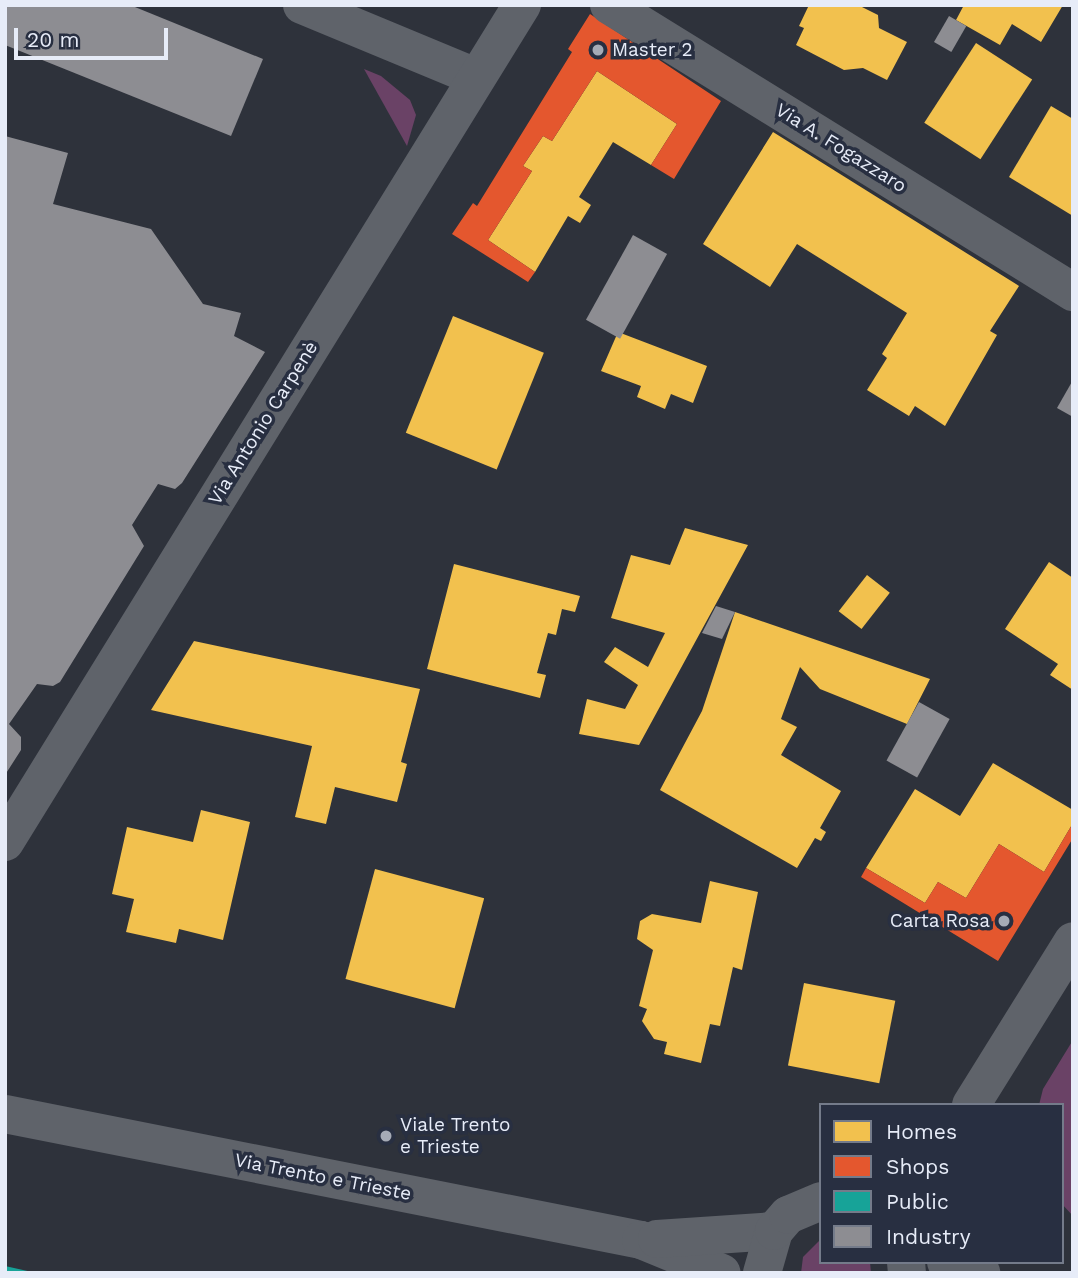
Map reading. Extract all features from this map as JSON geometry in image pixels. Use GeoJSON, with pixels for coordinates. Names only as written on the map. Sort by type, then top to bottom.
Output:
{"type":"FeatureCollection","features":[{"type":"Feature","properties":{"kind":"street"},"geometry":{"type":"LineString","coordinates":[[302,5],[477,77]]}},
{"type":"Feature","properties":{"kind":"street","name":"Via Antonio Carpenè"},"geometry":{"type":"LineString","coordinates":[[5,842],[522,5]]}},
{"type":"Feature","properties":{"kind":"street","name":"Via A. Fogazzaro"},"geometry":{"type":"LineString","coordinates":[[609,5],[1073,292]]}},
{"type":"Feature","properties":{"kind":"street"},"geometry":{"type":"LineString","coordinates":[[972,1103],[1073,941]]}},
{"type":"Feature","properties":{"kind":"street","name":"Via Trento e Trieste"},"geometry":{"type":"LineString","coordinates":[[5,1114],[641,1240],[722,1273]]}},
{"type":"Feature","properties":{"kind":"street"},"geometry":{"type":"LineString","coordinates":[[762,1273],[774,1231],[788,1215],[819,1202]]}},
{"type":"Feature","properties":{"kind":"street","name":"Via Trento e Trieste"},"geometry":{"type":"LineString","coordinates":[[641,1240],[774,1231]]}},
{"type":"Feature","properties":{"kind":"street"},"geometry":{"type":"LineString","coordinates":[[952,1264],[981,1273]]}},
{"type":"Feature","properties":{"kind":"shaded area"},"geometry":{"type":"Polygon","coordinates":[[[364,69],[381,76],[410,100],[416,115],[407,146],[364,69]]]}},
{"type":"Feature","properties":{"kind":"shaded area"},"geometry":{"type":"Polygon","coordinates":[[[1073,1040],[1073,1216],[1064,1206],[1064,1103],[1040,1103],[1043,1089],[1073,1040]]]}},
{"type":"Feature","properties":{"kind":"shaded area"},"geometry":{"type":"Polygon","coordinates":[[[819,1241],[819,1264],[870,1264],[871,1273],[801,1273],[803,1257],[819,1241]]]}},
{"type":"Feature","properties":{"kind":"building: Homes"},"geometry":{"type":"Polygon","coordinates":[[[809,5],[858,5],[878,15],[879,28],[907,42],[887,80],[863,68],[844,70],[796,45],[804,28],[799,26],[809,5]]]}},
{"type":"Feature","properties":{"kind":"building: Homes"},"geometry":{"type":"Polygon","coordinates":[[[964,5],[1063,5],[1041,42],[1012,24],[1000,45],[956,20],[964,5]]]}},
{"type":"Feature","properties":{"kind":"building: Homes"},"geometry":{"type":"Polygon","coordinates":[[[976,43],[1032,79],[980,159],[924,123],[976,43]]]}},
{"type":"Feature","properties":{"kind":"building: Homes"},"geometry":{"type":"Polygon","coordinates":[[[597,71],[677,124],[651,165],[613,142],[579,197],[591,205],[580,223],[568,216],[535,272],[488,240],[532,171],[523,166],[543,136],[552,141],[597,71]]]}},
{"type":"Feature","properties":{"kind":"building: Homes"},"geometry":{"type":"Polygon","coordinates":[[[1051,106],[1073,119],[1073,216],[1009,177],[1051,106]]]}},
{"type":"Feature","properties":{"kind":"building: Homes"},"geometry":{"type":"Polygon","coordinates":[[[773,132],[1019,286],[990,331],[997,335],[945,426],[915,406],[909,416],[867,390],[887,358],[882,354],[907,313],[797,244],[770,287],[703,244],[773,132]]]}},
{"type":"Feature","properties":{"kind":"building: Homes"},"geometry":{"type":"Polygon","coordinates":[[[453,316],[544,353],[497,470],[406,433],[453,316]]]}},
{"type":"Feature","properties":{"kind":"building: Homes"},"geometry":{"type":"Polygon","coordinates":[[[618,332],[707,366],[693,403],[671,394],[665,409],[637,397],[641,386],[601,371],[618,332]]]}},
{"type":"Feature","properties":{"kind":"building: Homes"},"geometry":{"type":"Polygon","coordinates":[[[685,528],[748,545],[639,745],[579,734],[587,699],[625,709],[638,685],[604,662],[615,647],[648,667],[665,633],[611,618],[631,555],[670,565],[685,528]]]}},
{"type":"Feature","properties":{"kind":"building: Homes"},"geometry":{"type":"Polygon","coordinates":[[[1049,562],[1073,578],[1073,690],[1050,675],[1058,664],[1005,629],[1049,562]]]}},
{"type":"Feature","properties":{"kind":"building: Homes"},"geometry":{"type":"Polygon","coordinates":[[[454,564],[580,596],[575,612],[562,609],[556,635],[548,633],[537,673],[546,675],[540,698],[427,669],[454,564]]]}},
{"type":"Feature","properties":{"kind":"building: Homes"},"geometry":{"type":"Polygon","coordinates":[[[867,575],[890,593],[862,629],[839,611],[867,575]]]}},
{"type":"Feature","properties":{"kind":"building: Homes"},"geometry":{"type":"Polygon","coordinates":[[[735,612],[930,679],[907,724],[820,689],[800,667],[781,719],[797,727],[781,755],[841,791],[820,828],[826,832],[821,841],[815,838],[797,868],[660,790],[702,711],[735,612]]]}},
{"type":"Feature","properties":{"kind":"building: Homes"},"geometry":{"type":"Polygon","coordinates":[[[194,641],[420,689],[401,762],[407,764],[397,802],[335,787],[326,824],[295,817],[312,746],[151,710],[194,641]]]}},
{"type":"Feature","properties":{"kind":"building: Homes"},"geometry":{"type":"Polygon","coordinates":[[[993,763],[1073,810],[1073,823],[1044,872],[999,844],[966,898],[938,882],[925,903],[866,868],[915,789],[960,816],[993,763]]]}},
{"type":"Feature","properties":{"kind":"building: Homes"},"geometry":{"type":"Polygon","coordinates":[[[201,810],[250,822],[223,940],[179,929],[176,943],[126,932],[134,899],[112,894],[127,827],[193,842],[201,810]]]}},
{"type":"Feature","properties":{"kind":"building: Homes"},"geometry":{"type":"Polygon","coordinates":[[[375,869],[484,898],[455,1008],[345,979],[375,869]]]}},
{"type":"Feature","properties":{"kind":"building: Homes"},"geometry":{"type":"Polygon","coordinates":[[[710,881],[758,892],[742,970],[733,967],[720,1026],[710,1024],[701,1063],[664,1054],[667,1042],[654,1039],[642,1021],[647,1009],[639,1006],[653,950],[637,939],[640,921],[652,914],[701,923],[710,881]]]}},
{"type":"Feature","properties":{"kind":"building: Homes"},"geometry":{"type":"Polygon","coordinates":[[[804,983],[895,1001],[879,1083],[788,1065],[804,983]]]}},
{"type":"Feature","properties":{"kind":"building: Shops"},"geometry":{"type":"Polygon","coordinates":[[[590,14],[721,101],[674,179],[651,165],[677,124],[597,71],[552,141],[543,136],[523,166],[532,171],[488,240],[535,272],[528,282],[452,234],[473,203],[477,206],[572,52],[568,49],[590,14]]]}},
{"type":"Feature","properties":{"kind":"building: Shops"},"geometry":{"type":"Polygon","coordinates":[[[1073,823],[1073,838],[998,961],[861,877],[866,868],[925,903],[938,882],[966,898],[999,844],[1044,872],[1073,823]]]}},
{"type":"Feature","properties":{"kind":"building: Public"},"geometry":{"type":"Polygon","coordinates":[[[5,1266],[32,1272],[32,1273],[5,1273],[5,1266]]]}},
{"type":"Feature","properties":{"kind":"building: Industry"},"geometry":{"type":"Polygon","coordinates":[[[5,5],[130,5],[263,59],[231,136],[5,45],[5,5]]]}},
{"type":"Feature","properties":{"kind":"building: Industry"},"geometry":{"type":"Polygon","coordinates":[[[949,16],[966,26],[951,52],[934,42],[949,16]]]}},
{"type":"Feature","properties":{"kind":"building: Industry"},"geometry":{"type":"Polygon","coordinates":[[[5,136],[68,153],[53,204],[151,229],[203,304],[241,313],[234,336],[265,352],[182,483],[175,489],[158,484],[132,525],[144,546],[60,682],[53,686],[37,684],[9,724],[21,737],[21,750],[5,775],[5,136]]]}},
{"type":"Feature","properties":{"kind":"building: Industry"},"geometry":{"type":"Polygon","coordinates":[[[633,235],[667,254],[620,339],[586,320],[633,235]]]}},
{"type":"Feature","properties":{"kind":"building: Industry"},"geometry":{"type":"Polygon","coordinates":[[[1073,380],[1073,417],[1057,408],[1073,380]]]}},
{"type":"Feature","properties":{"kind":"building: Industry"},"geometry":{"type":"Polygon","coordinates":[[[716,606],[735,612],[722,639],[702,633],[716,606]]]}},
{"type":"Feature","properties":{"kind":"building: Industry"},"geometry":{"type":"Polygon","coordinates":[[[919,702],[950,719],[917,778],[887,761],[919,702]]]}},
{"type":"Feature","properties":{"kind":"place","name":"Master 2"},"geometry":{"type":"Point","coordinates":[598,50]}},
{"type":"Feature","properties":{"kind":"place","name":"Carta Rosa"},"geometry":{"type":"Point","coordinates":[1004,921]}},
{"type":"Feature","properties":{"kind":"place","name":"Viale Trento e Trieste"},"geometry":{"type":"Point","coordinates":[386,1136]}}]}
